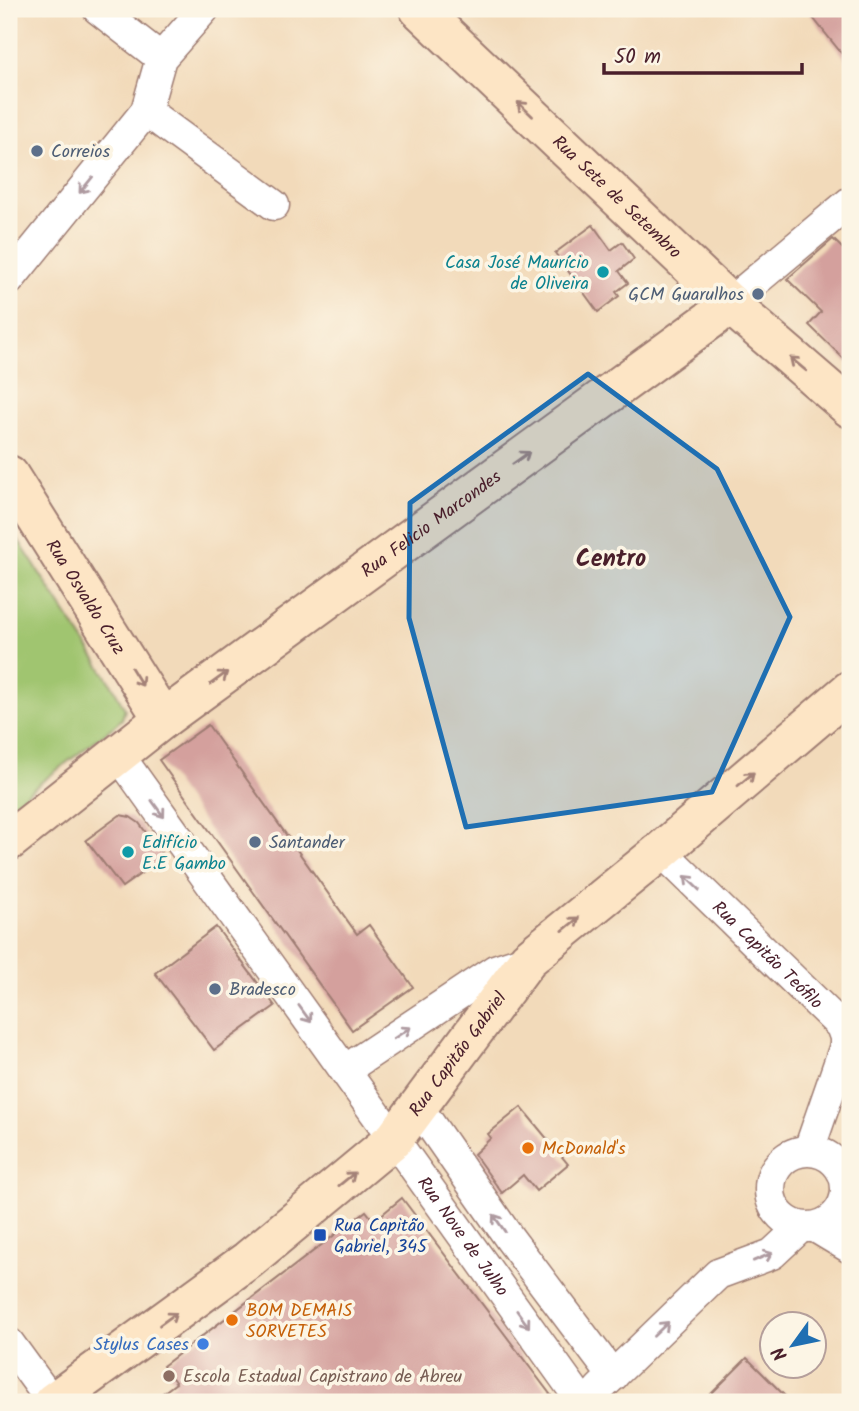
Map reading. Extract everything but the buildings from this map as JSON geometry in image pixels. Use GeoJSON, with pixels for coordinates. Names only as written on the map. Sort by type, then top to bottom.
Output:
{"type":"FeatureCollection","features":[{"type":"Feature","properties":{"kind":"street"},"geometry":{"type":"LineString","coordinates":[[98,9],[161,58]]}},
{"type":"Feature","properties":{"kind":"street"},"geometry":{"type":"LineString","coordinates":[[9,280],[146,111],[161,58],[204,9]]}},
{"type":"Feature","properties":{"kind":"street","name":"Rua Sete de Setembro"},"geometry":{"type":"LineString","coordinates":[[419,9],[729,303],[850,408]]}},
{"type":"Feature","properties":{"kind":"street"},"geometry":{"type":"LineString","coordinates":[[146,111],[274,205]]}},
{"type":"Feature","properties":{"kind":"street","name":"Rua Felicio Marcondes"},"geometry":{"type":"LineString","coordinates":[[9,841],[163,719],[715,317],[850,202]]}},
{"type":"Feature","properties":{"kind":"street","name":"Rua Osvaldo Cruz"},"geometry":{"type":"LineString","coordinates":[[9,475],[163,719]]}},
{"type":"Feature","properties":{"kind":"street","name":"Rua Capitão Gabriel"},"geometry":{"type":"LineString","coordinates":[[53,1402],[248,1260],[394,1139],[528,959],[661,851],[850,690]]}},
{"type":"Feature","properties":{"kind":"street","name":"Rua Nove de Julho"},"geometry":{"type":"LineString","coordinates":[[118,754],[584,1402]]}},
{"type":"Feature","properties":{"kind":"street","name":"Rua Capitão Teófilo"},"geometry":{"type":"LineString","coordinates":[[661,851],[841,1026],[845,1046],[809,1150]]}},
{"type":"Feature","properties":{"kind":"street"},"geometry":{"type":"LineString","coordinates":[[345,1070],[495,970],[528,959]]}},
{"type":"Feature","properties":{"kind":"street","name":"Rua Nove de Julho"},"geometry":{"type":"LineString","coordinates":[[418,1107],[510,1239],[612,1376]]}},
{"type":"Feature","properties":{"kind":"street"},"geometry":{"type":"LineString","coordinates":[[584,1402],[718,1274],[772,1254],[808,1227],[828,1223],[838,1214],[849,1191],[842,1169],[828,1155],[809,1150],[796,1152],[785,1158],[776,1167],[771,1179],[772,1204],[789,1222],[808,1227],[850,1248]]}},
{"type":"Feature","properties":{"kind":"street"},"geometry":{"type":"LineString","coordinates":[[9,1343],[53,1402]]}},
{"type":"Feature","properties":{"kind":"highlighted area"},"geometry":{"type":"Polygon","coordinates":[[[588,374],[717,469],[790,617],[712,792],[466,827],[409,618],[410,503],[588,374]]]}},
{"type":"Feature","properties":{"kind":"green space"},"geometry":{"type":"Polygon","coordinates":[[[9,526],[125,709],[122,719],[113,727],[9,807],[9,526]]]}},
{"type":"Feature","properties":{"kind":"place","name":"Correios"},"geometry":{"type":"Point","coordinates":[37,151]}},
{"type":"Feature","properties":{"kind":"place","name":"Casa José Maurício de Oliveira"},"geometry":{"type":"Point","coordinates":[603,272]}},
{"type":"Feature","properties":{"kind":"place","name":"GCM Guarulhos"},"geometry":{"type":"Point","coordinates":[758,294]}},
{"type":"Feature","properties":{"kind":"place","name":"Santander"},"geometry":{"type":"Point","coordinates":[255,842]}},
{"type":"Feature","properties":{"kind":"place","name":"Edifício E.E Gambo"},"geometry":{"type":"Point","coordinates":[128,852]}},
{"type":"Feature","properties":{"kind":"place","name":"Bradesco"},"geometry":{"type":"Point","coordinates":[215,989]}},
{"type":"Feature","properties":{"kind":"place","name":"McDonald's"},"geometry":{"type":"Point","coordinates":[528,1148]}},
{"type":"Feature","properties":{"kind":"place","name":"Rua Capitão Gabriel, 345"},"geometry":{"type":"Point","coordinates":[320,1235]}},
{"type":"Feature","properties":{"kind":"place","name":"BOM DEMAIS SORVETES"},"geometry":{"type":"Point","coordinates":[232,1320]}},
{"type":"Feature","properties":{"kind":"place","name":"Stylus Cases"},"geometry":{"type":"Point","coordinates":[203,1344]}},
{"type":"Feature","properties":{"kind":"place","name":"Escola Estadual Capistrano de Abreu"},"geometry":{"type":"Point","coordinates":[169,1376]}},
{"type":"Feature","properties":{"kind":"district","name":"Centro"},"geometry":{"type":"Point","coordinates":[611,558]}}]}
